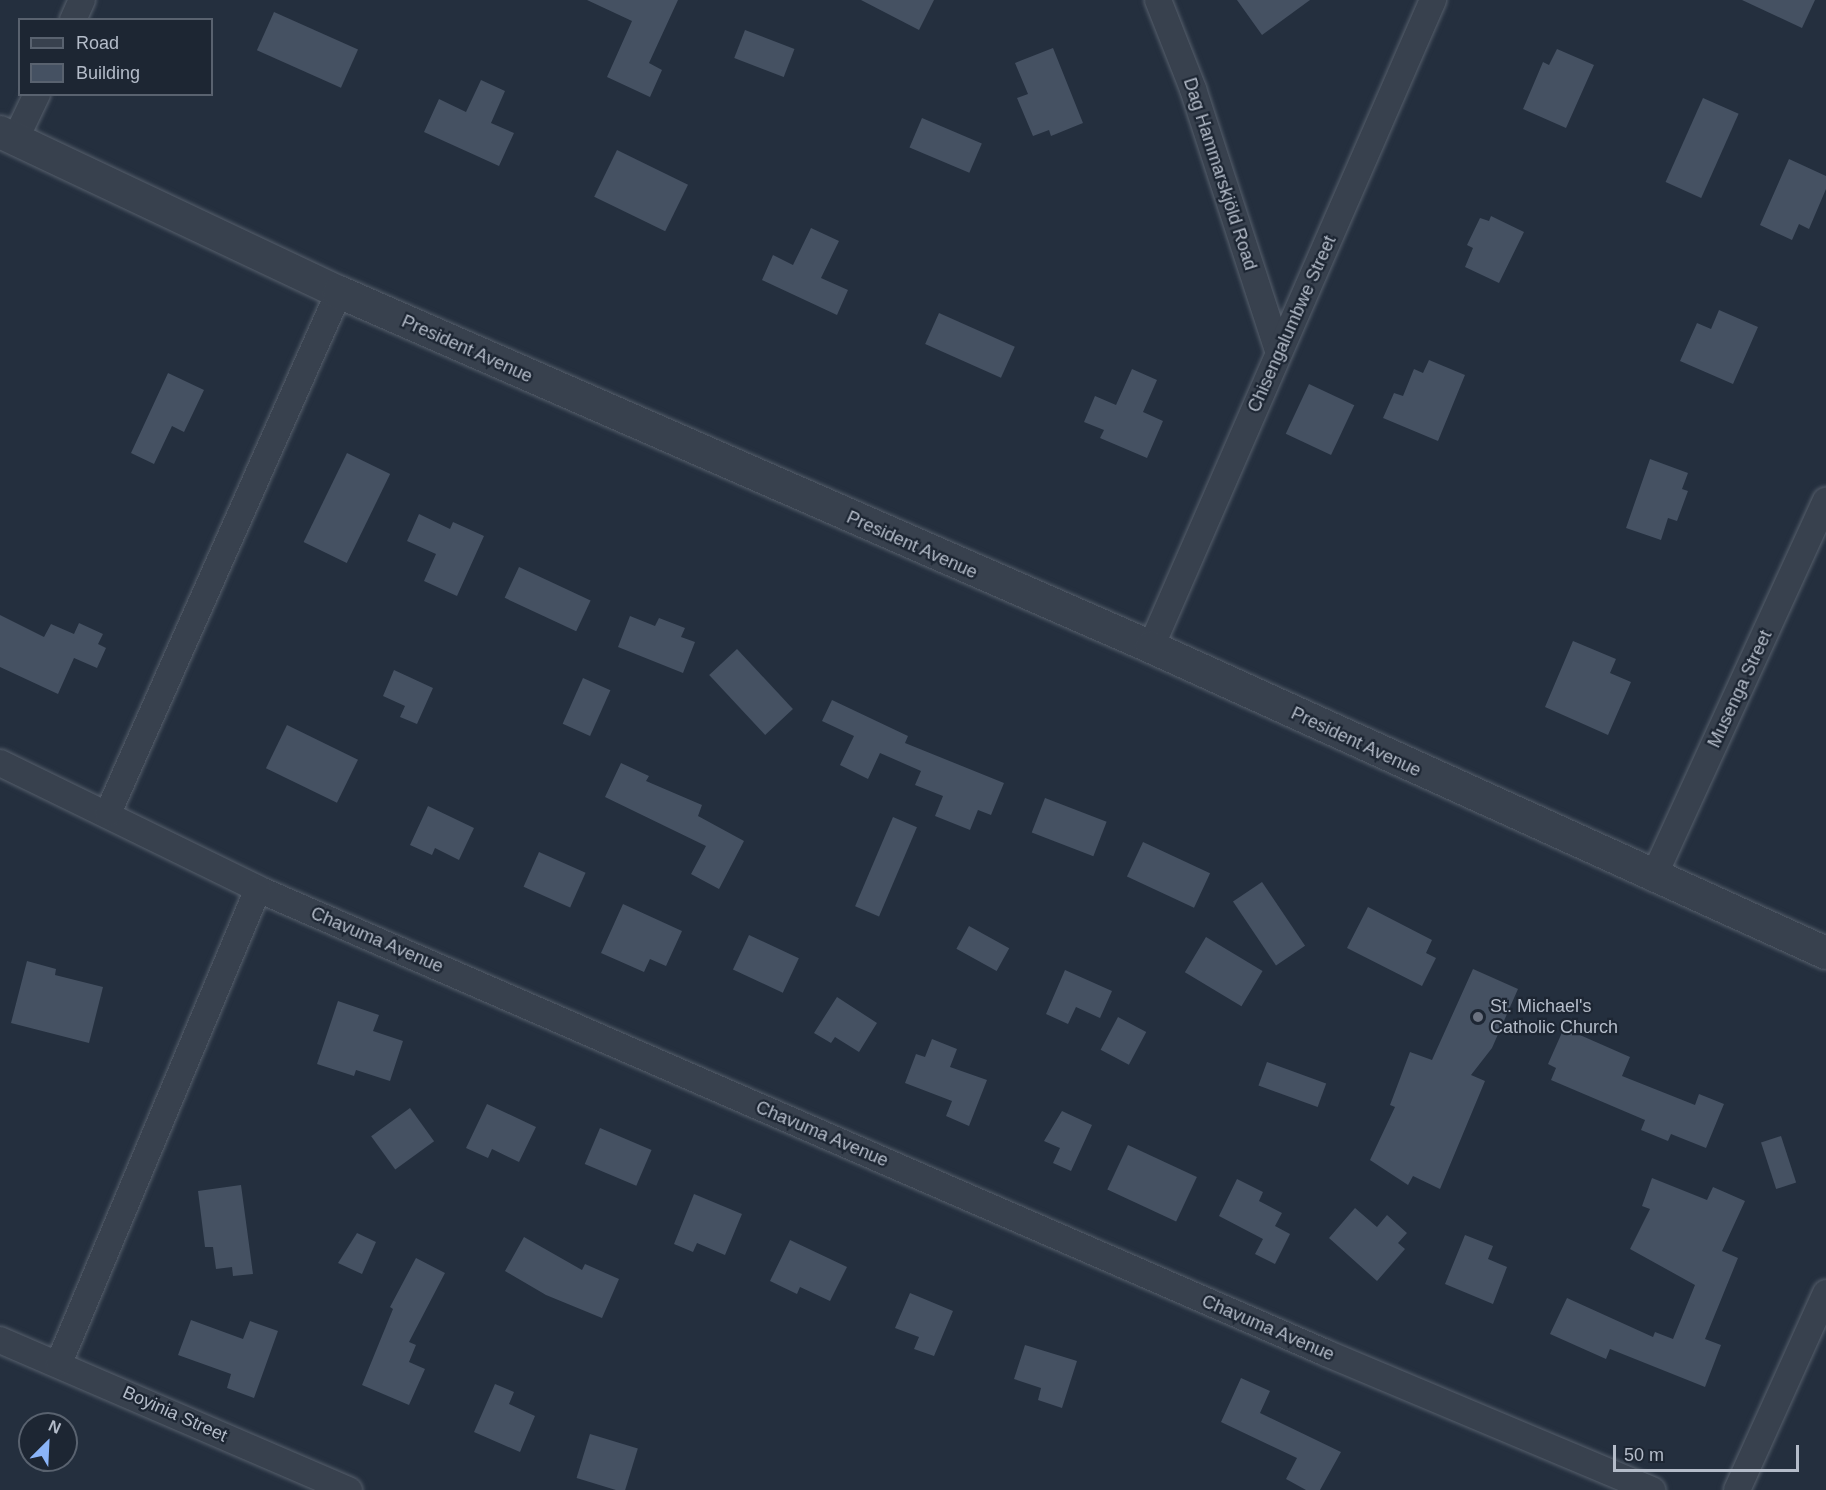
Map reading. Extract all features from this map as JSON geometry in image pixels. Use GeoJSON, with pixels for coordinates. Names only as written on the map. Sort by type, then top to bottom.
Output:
{"type":"FeatureCollection","features":[{"type":"Feature","properties":{"kind":"street"},"geometry":{"type":"LineString","coordinates":[[74,18],[82,0]]}},
{"type":"Feature","properties":{"kind":"street","name":"Dag Hammarskjöld Road"},"geometry":{"type":"LineString","coordinates":[[1158,0],[1193,89],[1278,351]]}},
{"type":"Feature","properties":{"kind":"street"},"geometry":{"type":"LineString","coordinates":[[1153,642],[1431,0]]}},
{"type":"Feature","properties":{"kind":"street","name":"Chisengalumbwe Street"},"geometry":{"type":"LineString","coordinates":[[1153,642],[1431,0]]}},
{"type":"Feature","properties":{"kind":"street"},"geometry":{"type":"LineString","coordinates":[[8,135],[36,96]]}},
{"type":"Feature","properties":{"kind":"street","name":"President Avenue"},"geometry":{"type":"LineString","coordinates":[[8,135],[339,292],[1153,642],[1653,878],[1826,954]]}},
{"type":"Feature","properties":{"kind":"street"},"geometry":{"type":"LineString","coordinates":[[108,813],[339,292]]}},
{"type":"Feature","properties":{"kind":"street","name":"Musenga Street"},"geometry":{"type":"LineString","coordinates":[[1653,878],[1826,501]]}},
{"type":"Feature","properties":{"kind":"street","name":"Chavuma Avenue"},"geometry":{"type":"LineString","coordinates":[[0,763],[108,813],[258,889],[1326,1353],[1652,1490]]}},
{"type":"Feature","properties":{"kind":"street"},"geometry":{"type":"LineString","coordinates":[[59,1363],[258,889]]}},
{"type":"Feature","properties":{"kind":"street"},"geometry":{"type":"LineString","coordinates":[[1737,1490],[1826,1293]]}},
{"type":"Feature","properties":{"kind":"street","name":"Boyinia Street"},"geometry":{"type":"LineString","coordinates":[[0,1340],[59,1363],[349,1490]]}},
{"type":"Feature","properties":{"kind":"building"},"geometry":{"type":"Polygon","coordinates":[[[587,0],[678,0],[649,63],[662,70],[650,97],[607,77],[632,21],[587,0]]]}},
{"type":"Feature","properties":{"kind":"building"},"geometry":{"type":"Polygon","coordinates":[[[861,0],[934,0],[919,30],[861,0]]]}},
{"type":"Feature","properties":{"kind":"building"},"geometry":{"type":"Polygon","coordinates":[[[1237,0],[1310,0],[1262,35],[1237,0]]]}},
{"type":"Feature","properties":{"kind":"building"},"geometry":{"type":"Polygon","coordinates":[[[1742,0],[1815,0],[1802,28],[1742,0]]]}},
{"type":"Feature","properties":{"kind":"building"},"geometry":{"type":"Polygon","coordinates":[[[274,12],[358,49],[341,88],[257,50],[274,12]]]}},
{"type":"Feature","properties":{"kind":"building"},"geometry":{"type":"Polygon","coordinates":[[[745,30],[794,49],[784,77],[734,58],[745,30]]]}},
{"type":"Feature","properties":{"kind":"building"},"geometry":{"type":"Polygon","coordinates":[[[1053,48],[1083,123],[1051,136],[1049,130],[1033,136],[1017,98],[1028,94],[1015,63],[1053,48]]]}},
{"type":"Feature","properties":{"kind":"building"},"geometry":{"type":"Polygon","coordinates":[[[1557,49],[1594,65],[1566,128],[1523,109],[1543,62],[1549,65],[1557,49]]]}},
{"type":"Feature","properties":{"kind":"building"},"geometry":{"type":"Polygon","coordinates":[[[481,80],[505,91],[491,123],[514,133],[499,166],[424,132],[439,99],[466,112],[481,80]]]}},
{"type":"Feature","properties":{"kind":"building"},"geometry":{"type":"Polygon","coordinates":[[[1703,98],[1739,114],[1701,198],[1666,182],[1703,98]]]}},
{"type":"Feature","properties":{"kind":"building"},"geometry":{"type":"Polygon","coordinates":[[[922,118],[982,143],[969,173],[909,147],[922,118]]]}},
{"type":"Feature","properties":{"kind":"building"},"geometry":{"type":"Polygon","coordinates":[[[617,150],[688,185],[665,231],[594,197],[617,150]]]}},
{"type":"Feature","properties":{"kind":"building"},"geometry":{"type":"Polygon","coordinates":[[[1789,159],[1826,176],[1826,189],[1809,229],[1799,224],[1792,240],[1760,225],[1789,159]]]}},
{"type":"Feature","properties":{"kind":"building"},"geometry":{"type":"Polygon","coordinates":[[[1491,216],[1524,232],[1499,283],[1465,267],[1473,248],[1467,245],[1480,218],[1489,221],[1491,216]]]}},
{"type":"Feature","properties":{"kind":"building"},"geometry":{"type":"Polygon","coordinates":[[[811,228],[839,241],[821,278],[848,290],[837,315],[762,280],[773,255],[793,265],[811,228]]]}},
{"type":"Feature","properties":{"kind":"building"},"geometry":{"type":"Polygon","coordinates":[[[1719,310],[1758,327],[1733,384],[1680,361],[1697,323],[1711,329],[1719,310]]]}},
{"type":"Feature","properties":{"kind":"building"},"geometry":{"type":"Polygon","coordinates":[[[939,313],[1015,347],[1001,378],[925,344],[939,313]]]}},
{"type":"Feature","properties":{"kind":"building"},"geometry":{"type":"Polygon","coordinates":[[[1429,360],[1465,375],[1438,441],[1383,418],[1394,393],[1403,396],[1414,369],[1423,373],[1429,360]]]}},
{"type":"Feature","properties":{"kind":"building"},"geometry":{"type":"Polygon","coordinates":[[[1132,369],[1157,380],[1143,412],[1163,421],[1147,458],[1100,438],[1104,430],[1084,422],[1095,396],[1116,405],[1132,369]]]}},
{"type":"Feature","properties":{"kind":"building"},"geometry":{"type":"Polygon","coordinates":[[[168,373],[204,390],[184,432],[172,426],[154,464],[131,453],[168,373]]]}},
{"type":"Feature","properties":{"kind":"building"},"geometry":{"type":"Polygon","coordinates":[[[1309,384],[1354,405],[1331,455],[1286,434],[1309,384]]]}},
{"type":"Feature","properties":{"kind":"building"},"geometry":{"type":"Polygon","coordinates":[[[347,453],[390,474],[347,563],[304,542],[347,453]]]}},
{"type":"Feature","properties":{"kind":"building"},"geometry":{"type":"Polygon","coordinates":[[[1650,459],[1688,473],[1682,489],[1688,491],[1677,521],[1668,518],[1661,540],[1626,528],[1650,459]]]}},
{"type":"Feature","properties":{"kind":"building"},"geometry":{"type":"Polygon","coordinates":[[[419,514],[450,529],[453,522],[484,536],[457,596],[424,581],[436,554],[407,541],[419,514]]]}},
{"type":"Feature","properties":{"kind":"building"},"geometry":{"type":"Polygon","coordinates":[[[519,567],[591,600],[576,631],[505,598],[519,567]]]}},
{"type":"Feature","properties":{"kind":"building"},"geometry":{"type":"Polygon","coordinates":[[[0,615],[44,637],[51,624],[74,634],[79,623],[103,634],[98,644],[106,648],[97,668],[74,658],[58,694],[0,667],[0,615]]]}},
{"type":"Feature","properties":{"kind":"building"},"geometry":{"type":"Polygon","coordinates":[[[630,616],[655,626],[659,618],[685,628],[681,637],[695,642],[683,673],[618,647],[630,616]]]}},
{"type":"Feature","properties":{"kind":"building"},"geometry":{"type":"Polygon","coordinates":[[[1573,641],[1616,659],[1610,673],[1631,682],[1608,735],[1545,707],[1573,641]]]}},
{"type":"Feature","properties":{"kind":"building"},"geometry":{"type":"Polygon","coordinates":[[[737,649],[793,709],[765,735],[709,675],[737,649]]]}},
{"type":"Feature","properties":{"kind":"building"},"geometry":{"type":"Polygon","coordinates":[[[394,670],[433,688],[417,724],[400,717],[405,706],[383,696],[394,670]]]}},
{"type":"Feature","properties":{"kind":"building"},"geometry":{"type":"Polygon","coordinates":[[[583,678],[610,690],[590,736],[563,724],[583,678]]]}},
{"type":"Feature","properties":{"kind":"building"},"geometry":{"type":"Polygon","coordinates":[[[832,700],[908,736],[905,743],[1004,783],[991,815],[978,810],[970,830],[935,816],[943,796],[915,785],[921,771],[880,753],[868,779],[840,765],[854,736],[822,721],[832,700]]]}},
{"type":"Feature","properties":{"kind":"building"},"geometry":{"type":"Polygon","coordinates":[[[287,725],[358,760],[337,803],[266,768],[287,725]]]}},
{"type":"Feature","properties":{"kind":"building"},"geometry":{"type":"Polygon","coordinates":[[[621,763],[649,776],[646,781],[702,805],[698,816],[744,841],[719,889],[691,874],[706,846],[605,797],[621,763]]]}},
{"type":"Feature","properties":{"kind":"building"},"geometry":{"type":"Polygon","coordinates":[[[1045,798],[1107,822],[1093,856],[1032,833],[1045,798]]]}},
{"type":"Feature","properties":{"kind":"building"},"geometry":{"type":"Polygon","coordinates":[[[428,806],[474,828],[459,860],[435,848],[432,855],[410,845],[428,806]]]}},
{"type":"Feature","properties":{"kind":"building"},"geometry":{"type":"Polygon","coordinates":[[[893,817],[917,827],[879,916],[855,906],[893,817]]]}},
{"type":"Feature","properties":{"kind":"building"},"geometry":{"type":"Polygon","coordinates":[[[1143,842],[1210,873],[1194,908],[1127,876],[1143,842]]]}},
{"type":"Feature","properties":{"kind":"building"},"geometry":{"type":"Polygon","coordinates":[[[539,852],[586,873],[570,907],[524,887],[539,852]]]}},
{"type":"Feature","properties":{"kind":"building"},"geometry":{"type":"Polygon","coordinates":[[[1262,882],[1305,946],[1276,965],[1233,902],[1262,882]]]}},
{"type":"Feature","properties":{"kind":"building"},"geometry":{"type":"Polygon","coordinates":[[[623,904],[682,931],[666,966],[650,959],[644,972],[601,953],[623,904]]]}},
{"type":"Feature","properties":{"kind":"building"},"geometry":{"type":"Polygon","coordinates":[[[1368,907],[1432,940],[1426,953],[1436,958],[1422,986],[1347,948],[1368,907]]]}},
{"type":"Feature","properties":{"kind":"building"},"geometry":{"type":"Polygon","coordinates":[[[969,926],[1009,948],[997,971],[956,949],[969,926]]]}},
{"type":"Feature","properties":{"kind":"building"},"geometry":{"type":"Polygon","coordinates":[[[749,935],[799,958],[783,993],[733,969],[749,935]]]}},
{"type":"Feature","properties":{"kind":"building"},"geometry":{"type":"Polygon","coordinates":[[[1206,937],[1263,971],[1241,1006],[1185,972],[1206,937]]]}},
{"type":"Feature","properties":{"kind":"building"},"geometry":{"type":"Polygon","coordinates":[[[27,961],[56,969],[55,975],[103,987],[89,1043],[11,1023],[27,961]]]}},
{"type":"Feature","properties":{"kind":"building"},"geometry":{"type":"Polygon","coordinates":[[[1473,969],[1518,989],[1492,1048],[1471,1075],[1485,1081],[1440,1189],[1413,1176],[1408,1185],[1370,1160],[1395,1107],[1390,1105],[1410,1052],[1432,1060],[1473,969]]]}},
{"type":"Feature","properties":{"kind":"building"},"geometry":{"type":"Polygon","coordinates":[[[1065,970],[1112,991],[1100,1018],[1076,1007],[1068,1024],[1046,1014],[1065,970]]]}},
{"type":"Feature","properties":{"kind":"building"},"geometry":{"type":"Polygon","coordinates":[[[837,997],[877,1023],[859,1052],[835,1037],[831,1043],[814,1033],[837,997]]]}},
{"type":"Feature","properties":{"kind":"building"},"geometry":{"type":"Polygon","coordinates":[[[338,1001],[379,1015],[373,1031],[403,1041],[390,1081],[356,1070],[354,1076],[317,1064],[338,1001]]]}},
{"type":"Feature","properties":{"kind":"building"},"geometry":{"type":"Polygon","coordinates":[[[1118,1017],[1146,1032],[1129,1065],[1101,1050],[1118,1017]]]}},
{"type":"Feature","properties":{"kind":"building"},"geometry":{"type":"Polygon","coordinates":[[[1564,1028],[1630,1057],[1622,1076],[1695,1105],[1699,1094],[1724,1104],[1706,1148],[1671,1134],[1668,1141],[1641,1130],[1645,1120],[1551,1080],[1556,1068],[1548,1064],[1564,1028]]]}},
{"type":"Feature","properties":{"kind":"building"},"geometry":{"type":"Polygon","coordinates":[[[932,1039],[957,1049],[950,1067],[987,1080],[969,1126],[946,1116],[952,1101],[905,1083],[916,1054],[925,1057],[932,1039]]]}},
{"type":"Feature","properties":{"kind":"building"},"geometry":{"type":"Polygon","coordinates":[[[1267,1062],[1326,1084],[1318,1107],[1258,1085],[1267,1062]]]}},
{"type":"Feature","properties":{"kind":"building"},"geometry":{"type":"Polygon","coordinates":[[[487,1104],[536,1127],[519,1162],[492,1149],[488,1158],[466,1148],[487,1104]]]}},
{"type":"Feature","properties":{"kind":"building"},"geometry":{"type":"Polygon","coordinates":[[[410,1108],[434,1141],[395,1169],[371,1136],[410,1108]]]}},
{"type":"Feature","properties":{"kind":"building"},"geometry":{"type":"Polygon","coordinates":[[[1062,1111],[1092,1125],[1071,1171],[1053,1163],[1060,1148],[1044,1141],[1062,1111]]]}},
{"type":"Feature","properties":{"kind":"building"},"geometry":{"type":"Polygon","coordinates":[[[600,1128],[652,1150],[636,1186],[585,1164],[600,1128]]]}},
{"type":"Feature","properties":{"kind":"building"},"geometry":{"type":"Polygon","coordinates":[[[1781,1136],[1796,1183],[1776,1189],[1761,1142],[1781,1136]]]}},
{"type":"Feature","properties":{"kind":"building"},"geometry":{"type":"Polygon","coordinates":[[[1128,1145],[1197,1177],[1176,1222],[1107,1189],[1128,1145]]]}},
{"type":"Feature","properties":{"kind":"building"},"geometry":{"type":"Polygon","coordinates":[[[1652,1178],[1707,1200],[1713,1187],[1745,1201],[1722,1251],[1738,1258],[1705,1339],[1721,1345],[1705,1387],[1610,1349],[1606,1359],[1550,1334],[1567,1298],[1653,1337],[1655,1332],[1673,1339],[1695,1285],[1630,1249],[1650,1209],[1642,1206],[1652,1178]]]}},
{"type":"Feature","properties":{"kind":"building"},"geometry":{"type":"Polygon","coordinates":[[[1237,1179],[1263,1192],[1259,1201],[1282,1213],[1275,1226],[1290,1234],[1275,1264],[1255,1254],[1263,1239],[1219,1216],[1237,1179]]]}},
{"type":"Feature","properties":{"kind":"building"},"geometry":{"type":"Polygon","coordinates":[[[241,1185],[253,1274],[233,1276],[232,1267],[216,1269],[213,1247],[205,1247],[198,1191],[241,1185]]]}},
{"type":"Feature","properties":{"kind":"building"},"geometry":{"type":"Polygon","coordinates":[[[694,1194],[742,1214],[725,1255],[697,1243],[693,1252],[674,1244],[694,1194]]]}},
{"type":"Feature","properties":{"kind":"building"},"geometry":{"type":"Polygon","coordinates":[[[1355,1208],[1377,1227],[1387,1215],[1407,1233],[1398,1243],[1405,1249],[1377,1281],[1329,1238],[1355,1208]]]}},
{"type":"Feature","properties":{"kind":"building"},"geometry":{"type":"Polygon","coordinates":[[[357,1233],[376,1242],[362,1274],[338,1263],[357,1233]]]}},
{"type":"Feature","properties":{"kind":"building"},"geometry":{"type":"Polygon","coordinates":[[[1465,1235],[1493,1246],[1488,1259],[1507,1267],[1493,1304],[1445,1284],[1465,1235]]]}},
{"type":"Feature","properties":{"kind":"building"},"geometry":{"type":"Polygon","coordinates":[[[524,1237],[582,1270],[585,1264],[619,1279],[602,1318],[546,1295],[505,1271],[524,1237]]]}},
{"type":"Feature","properties":{"kind":"building"},"geometry":{"type":"Polygon","coordinates":[[[790,1240],[847,1267],[830,1301],[800,1287],[797,1294],[770,1281],[790,1240]]]}},
{"type":"Feature","properties":{"kind":"building"},"geometry":{"type":"Polygon","coordinates":[[[416,1258],[445,1273],[409,1342],[416,1345],[409,1362],[425,1369],[409,1405],[362,1385],[393,1309],[390,1307],[416,1258]]]}},
{"type":"Feature","properties":{"kind":"building"},"geometry":{"type":"Polygon","coordinates":[[[910,1293],[953,1311],[934,1356],[914,1349],[919,1337],[895,1328],[910,1293]]]}},
{"type":"Feature","properties":{"kind":"building"},"geometry":{"type":"Polygon","coordinates":[[[191,1320],[243,1339],[250,1321],[278,1331],[254,1398],[227,1388],[231,1374],[178,1355],[191,1320]]]}},
{"type":"Feature","properties":{"kind":"building"},"geometry":{"type":"Polygon","coordinates":[[[1025,1345],[1077,1361],[1062,1408],[1038,1400],[1041,1388],[1014,1379],[1025,1345]]]}},
{"type":"Feature","properties":{"kind":"building"},"geometry":{"type":"Polygon","coordinates":[[[1241,1378],[1270,1391],[1260,1413],[1341,1452],[1320,1490],[1306,1490],[1286,1479],[1297,1458],[1221,1422],[1241,1378]]]}},
{"type":"Feature","properties":{"kind":"building"},"geometry":{"type":"Polygon","coordinates":[[[495,1384],[514,1392],[509,1404],[535,1416],[520,1452],[474,1432],[495,1384]]]}},
{"type":"Feature","properties":{"kind":"building"},"geometry":{"type":"Polygon","coordinates":[[[590,1434],[638,1449],[625,1490],[616,1490],[577,1478],[590,1434]]]}},
{"type":"Feature","properties":{"kind":"place","name":"St. Michael's Catholic Church"},"geometry":{"type":"Point","coordinates":[1478,1017]}}]}
